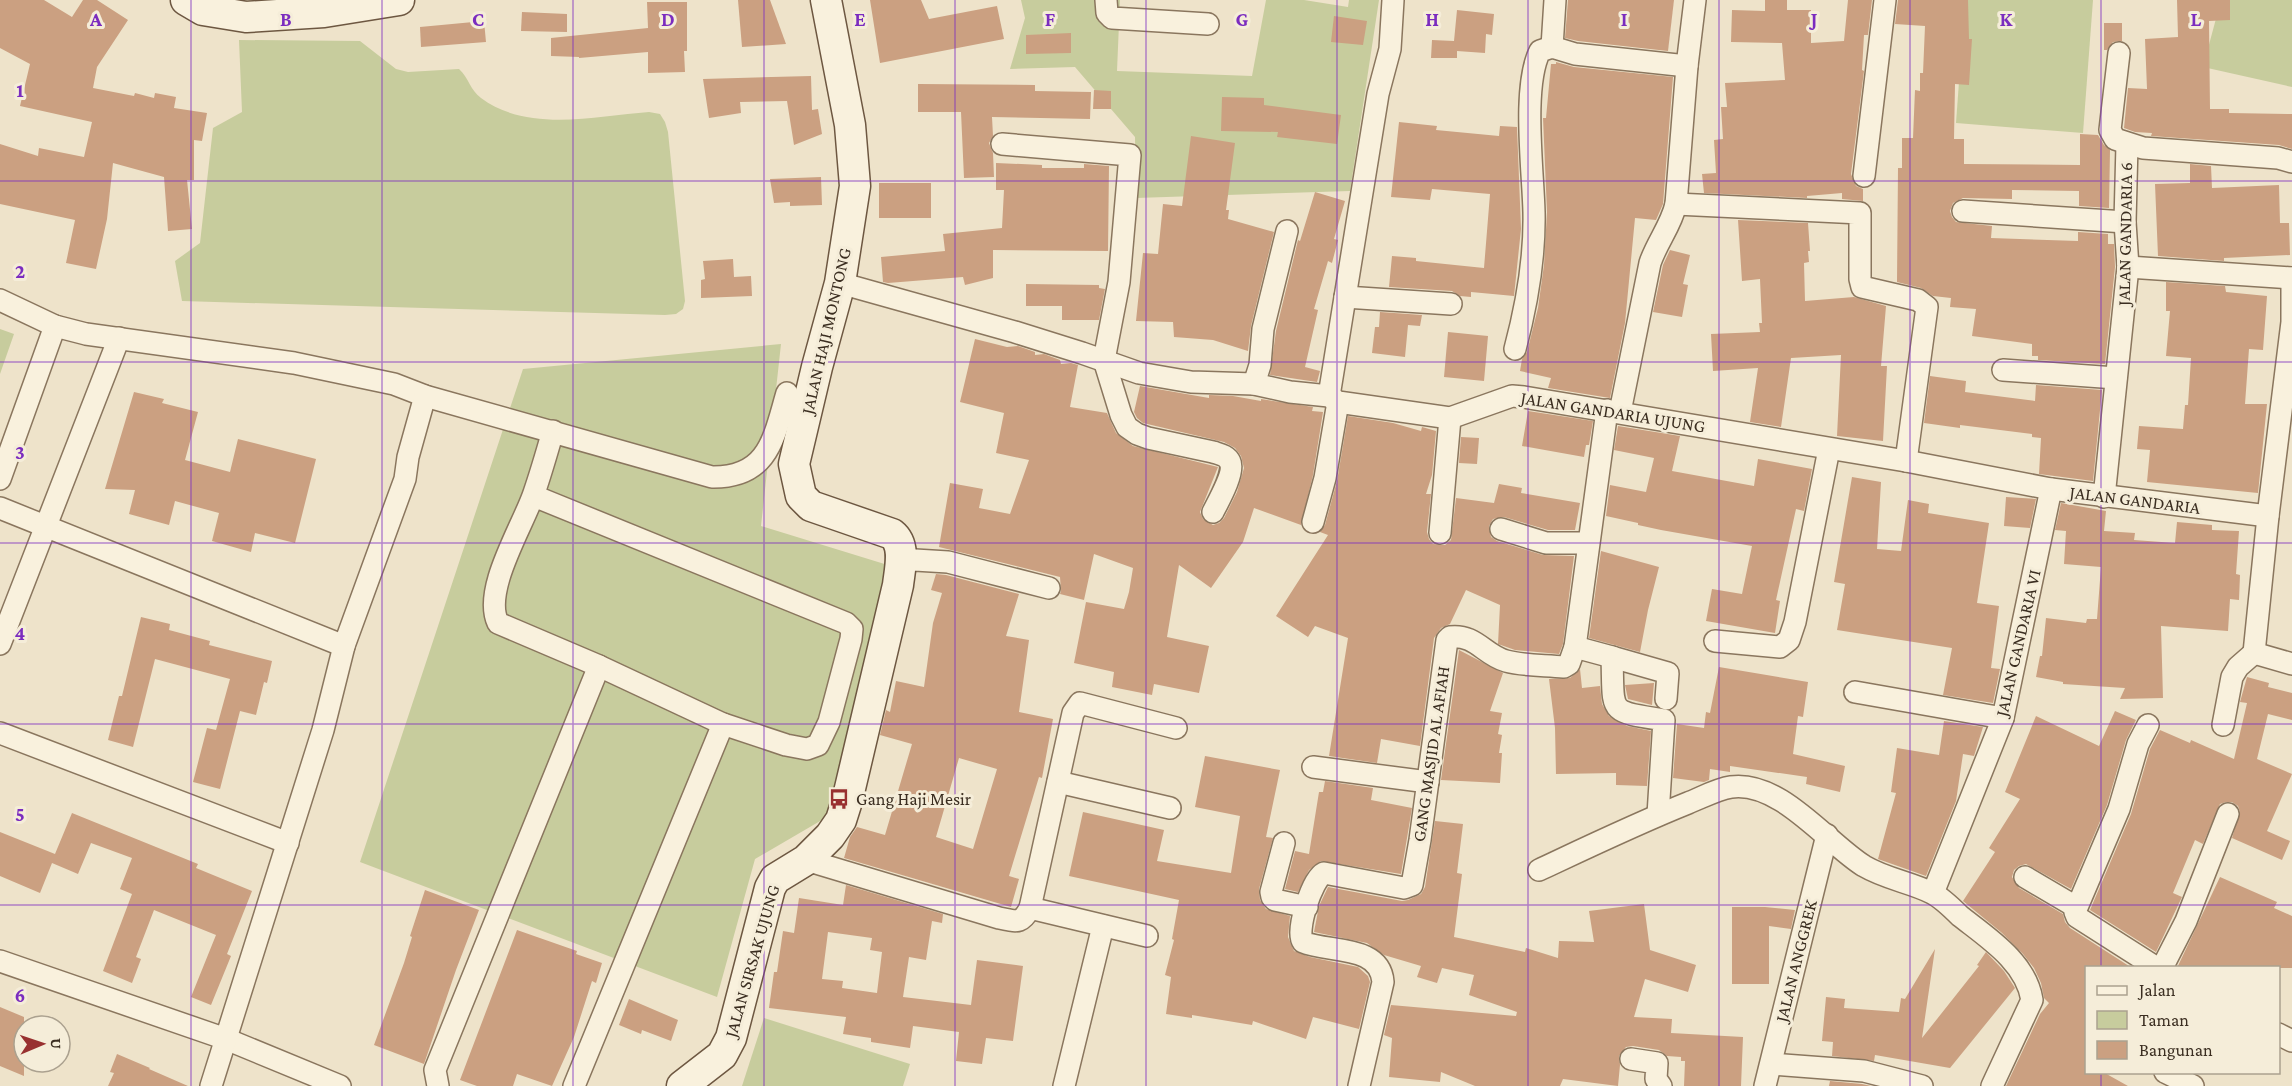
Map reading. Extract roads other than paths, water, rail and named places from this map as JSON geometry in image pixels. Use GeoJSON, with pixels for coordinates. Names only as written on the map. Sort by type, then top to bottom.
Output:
{"type":"FeatureCollection","features":[{"type":"Feature","properties":{"kind":"street"},"geometry":{"type":"LineString","coordinates":[[186,0],[203,10],[246,17],[324,12],[399,0]]}},
{"type":"Feature","properties":{"kind":"street","name":"JALAN HAJI MONTONG"},"geometry":{"type":"LineString","coordinates":[[826,0],[850,125],[855,186],[840,283],[794,464],[801,496],[811,506],[892,534],[898,539],[901,563]]}},
{"type":"Feature","properties":{"kind":"street"},"geometry":{"type":"LineString","coordinates":[[1106,0],[1107,13],[1112,18],[1208,24]]}},
{"type":"Feature","properties":{"kind":"street"},"geometry":{"type":"LineString","coordinates":[[1313,522],[1325,478],[1345,297],[1378,94],[1390,49],[1393,0]]}},
{"type":"Feature","properties":{"kind":"street"},"geometry":{"type":"LineString","coordinates":[[1552,47],[1555,0]]}},
{"type":"Feature","properties":{"kind":"street"},"geometry":{"type":"LineString","coordinates":[[1666,699],[1668,673],[1575,647],[1588,543],[1613,411],[1650,263],[1655,247],[1672,219],[1676,204],[1687,66],[1695,0]]}},
{"type":"Feature","properties":{"kind":"street"},"geometry":{"type":"LineString","coordinates":[[1864,176],[1885,0]]}},
{"type":"Feature","properties":{"kind":"street"},"geometry":{"type":"LineString","coordinates":[[1515,349],[1524,314],[1533,259],[1532,82],[1536,59],[1540,51],[1552,47],[1575,54],[1687,66]]}},
{"type":"Feature","properties":{"kind":"street","name":"JALAN GANDARIA 6"},"geometry":{"type":"LineString","coordinates":[[2103,497],[2128,267],[2125,222],[2127,144],[2115,139],[2110,130],[2119,53]]}},
{"type":"Feature","properties":{"kind":"street"},"geometry":{"type":"LineString","coordinates":[[1002,144],[1130,155],[1119,282],[1104,360],[1120,415],[1127,427],[1148,438],[1224,455],[1229,461],[1231,467],[1228,477],[1213,512]]}},
{"type":"Feature","properties":{"kind":"street"},"geometry":{"type":"LineString","coordinates":[[2127,144],[2144,148],[2278,158],[2292,162]]}},
{"type":"Feature","properties":{"kind":"street"},"geometry":{"type":"LineString","coordinates":[[1676,204],[1860,213],[1862,287],[1918,300],[1927,307],[1906,461]]}},
{"type":"Feature","properties":{"kind":"street"},"geometry":{"type":"LineString","coordinates":[[1963,211],[2125,222]]}},
{"type":"Feature","properties":{"kind":"street"},"geometry":{"type":"LineString","coordinates":[[1254,384],[1260,365],[1263,329],[1287,231]]}},
{"type":"Feature","properties":{"kind":"street"},"geometry":{"type":"LineString","coordinates":[[2128,267],[2292,278],[2292,322],[2254,653],[2238,667],[2232,677],[2223,725]]}},
{"type":"Feature","properties":{"kind":"street","name":"JALAN GANDARIA UJUNG"},"geometry":{"type":"LineString","coordinates":[[840,283],[1015,332],[1104,360],[1139,374],[1180,381],[1254,384],[1450,418],[1512,396],[1613,411],[1829,449]]}},
{"type":"Feature","properties":{"kind":"street"},"geometry":{"type":"LineString","coordinates":[[1345,297],[1451,304]]}},
{"type":"Feature","properties":{"kind":"street"},"geometry":{"type":"LineString","coordinates":[[0,300],[55,326],[86,334],[294,363],[394,384],[425,396],[699,474],[727,477],[749,469],[762,458],[772,444],[787,393]]}},
{"type":"Feature","properties":{"kind":"street"},"geometry":{"type":"LineString","coordinates":[[0,479],[55,326]]}},
{"type":"Feature","properties":{"kind":"street"},"geometry":{"type":"LineString","coordinates":[[0,644],[119,338]]}},
{"type":"Feature","properties":{"kind":"street"},"geometry":{"type":"LineString","coordinates":[[2003,370],[2116,378]]}},
{"type":"Feature","properties":{"kind":"street"},"geometry":{"type":"LineString","coordinates":[[211,1086],[323,730],[344,646],[405,479],[408,457],[425,396]]}},
{"type":"Feature","properties":{"kind":"street"},"geometry":{"type":"LineString","coordinates":[[1440,533],[1450,418]]}},
{"type":"Feature","properties":{"kind":"street"},"geometry":{"type":"LineString","coordinates":[[534,496],[846,623],[852,629],[829,722],[818,745],[807,749],[786,745],[723,724],[599,666],[498,623],[495,619],[494,599],[497,586],[512,544],[534,496],[553,431]]}},
{"type":"Feature","properties":{"kind":"street"},"geometry":{"type":"LineString","coordinates":[[1715,641],[1780,647],[1789,640],[1795,622],[1829,449]]}},
{"type":"Feature","properties":{"kind":"street","name":"JALAN GANDARIA"},"geometry":{"type":"LineString","coordinates":[[1829,449],[2103,497],[2268,516]]}},
{"type":"Feature","properties":{"kind":"street","name":"JALAN GANDARIA VI"},"geometry":{"type":"LineString","coordinates":[[1933,893],[2003,718],[2052,489]]}},
{"type":"Feature","properties":{"kind":"street"},"geometry":{"type":"LineString","coordinates":[[0,508],[344,646]]}},
{"type":"Feature","properties":{"kind":"street"},"geometry":{"type":"LineString","coordinates":[[1501,529],[1546,543],[1588,543]]}},
{"type":"Feature","properties":{"kind":"street"},"geometry":{"type":"LineString","coordinates":[[901,563],[915,560],[948,562],[1049,588]]}},
{"type":"Feature","properties":{"kind":"street","name":"JALAN SIRSAK UJUNG"},"geometry":{"type":"LineString","coordinates":[[682,1086],[722,1055],[731,1038],[770,888],[775,879],[806,860],[830,836],[841,820],[898,585],[901,563]]}},
{"type":"Feature","properties":{"kind":"street","name":"GANG MASJID AL AFIAH"},"geometry":{"type":"LineString","coordinates":[[1359,1086],[1383,981],[1382,971],[1377,964],[1356,952],[1303,942],[1299,935],[1309,895],[1318,877],[1324,873],[1404,888],[1412,885],[1447,640],[1450,637],[1462,636],[1477,642],[1508,662],[1564,667],[1569,664],[1575,647]]}},
{"type":"Feature","properties":{"kind":"street"},"geometry":{"type":"LineString","coordinates":[[2254,653],[2292,664]]}},
{"type":"Feature","properties":{"kind":"street"},"geometry":{"type":"LineString","coordinates":[[1612,657],[1613,700],[1618,710],[1625,714],[1664,720],[1658,815]]}},
{"type":"Feature","properties":{"kind":"street"},"geometry":{"type":"LineString","coordinates":[[438,1086],[435,1070],[599,666]]}},
{"type":"Feature","properties":{"kind":"street"},"geometry":{"type":"LineString","coordinates":[[1855,692],[2003,718]]}},
{"type":"Feature","properties":{"kind":"street"},"geometry":{"type":"LineString","coordinates":[[806,860],[999,918],[1020,920],[1030,908],[1073,713],[1080,703],[1176,728]]}},
{"type":"Feature","properties":{"kind":"street"},"geometry":{"type":"LineString","coordinates":[[574,1086],[723,724]]}},
{"type":"Feature","properties":{"kind":"street"},"geometry":{"type":"LineString","coordinates":[[2148,725],[2138,744],[2119,809],[2074,912],[2077,917],[2154,966]]}},
{"type":"Feature","properties":{"kind":"street"},"geometry":{"type":"LineString","coordinates":[[0,733],[288,843]]}},
{"type":"Feature","properties":{"kind":"street"},"geometry":{"type":"LineString","coordinates":[[1313,767],[1428,782]]}},
{"type":"Feature","properties":{"kind":"street"},"geometry":{"type":"LineString","coordinates":[[1058,782],[1170,808]]}},
{"type":"Feature","properties":{"kind":"street"},"geometry":{"type":"LineString","coordinates":[[1539,870],[1658,815],[1730,787],[1749,788],[1768,793],[1786,803],[1863,865],[1885,877],[1933,893],[2003,950],[2030,985],[2032,1000],[2030,1007],[1992,1086]]}},
{"type":"Feature","properties":{"kind":"street"},"geometry":{"type":"LineString","coordinates":[[2163,966],[2186,921],[2228,814]]}},
{"type":"Feature","properties":{"kind":"street","name":"JALAN ANGGREK"},"geometry":{"type":"LineString","coordinates":[[1765,1086],[1827,835]]}},
{"type":"Feature","properties":{"kind":"street"},"geometry":{"type":"LineString","coordinates":[[1284,843],[1271,892],[1272,897],[1275,900],[1307,908]]}},
{"type":"Feature","properties":{"kind":"street"},"geometry":{"type":"LineString","coordinates":[[2025,877],[2076,907]]}},
{"type":"Feature","properties":{"kind":"street"},"geometry":{"type":"LineString","coordinates":[[1030,908],[1147,936]]}},
{"type":"Feature","properties":{"kind":"street"},"geometry":{"type":"LineString","coordinates":[[1064,1086],[1103,926]]}},
{"type":"Feature","properties":{"kind":"street"},"geometry":{"type":"LineString","coordinates":[[0,961],[226,1039],[340,1086]]}},
{"type":"Feature","properties":{"kind":"street"},"geometry":{"type":"LineString","coordinates":[[1631,1059],[1657,1063],[1656,1079],[1660,1086]]}},
{"type":"Feature","properties":{"kind":"street"},"geometry":{"type":"LineString","coordinates":[[1771,1064],[1864,1071],[1922,1086]]}},
{"type":"Feature","properties":{"kind":"street"},"geometry":{"type":"LineString","coordinates":[[2169,1074],[2193,1086]]}},
{"type":"Feature","properties":{"kind":"place","name":"Gang Haji Mesir"},"geometry":{"type":"Point","coordinates":[839,799]}}]}
